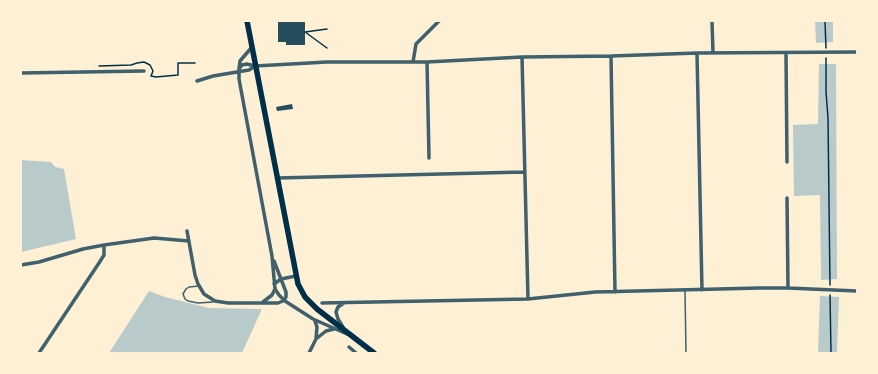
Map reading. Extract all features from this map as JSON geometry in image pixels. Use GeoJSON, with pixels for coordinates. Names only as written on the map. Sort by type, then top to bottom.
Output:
{"type":"FeatureCollection","features":[{"type":"Feature","properties":{"kind":"main road"},"geometry":{"type":"LineString","coordinates":[[247,21],[296,276],[302,293],[321,312],[374,353]]}},
{"type":"Feature","properties":{"kind":"street"},"geometry":{"type":"LineString","coordinates":[[413,62],[416,44],[439,21]]}},
{"type":"Feature","properties":{"kind":"street"},"geometry":{"type":"LineString","coordinates":[[712,21],[712,53]]}},
{"type":"Feature","properties":{"kind":"street"},"geometry":{"type":"LineString","coordinates":[[252,47],[240,61],[239,71],[272,256],[274,287],[272,295],[262,302]]}},
{"type":"Feature","properties":{"kind":"street"},"geometry":{"type":"LineString","coordinates":[[239,71],[240,67],[247,64],[256,66],[328,62],[427,62],[522,57],[697,53],[857,52]]}},
{"type":"Feature","properties":{"kind":"street"},"geometry":{"type":"LineString","coordinates":[[697,53],[702,290]]}},
{"type":"Feature","properties":{"kind":"street"},"geometry":{"type":"LineString","coordinates":[[786,53],[787,162]]}},
{"type":"Feature","properties":{"kind":"street"},"geometry":{"type":"LineString","coordinates":[[611,56],[616,292]]}},
{"type":"Feature","properties":{"kind":"street"},"geometry":{"type":"LineString","coordinates":[[522,57],[528,299]]}},
{"type":"Feature","properties":{"kind":"street"},"geometry":{"type":"LineString","coordinates":[[427,62],[429,158]]}},
{"type":"Feature","properties":{"kind":"street"},"geometry":{"type":"LineString","coordinates":[[197,81],[210,76],[249,70],[256,66]]}},
{"type":"Feature","properties":{"kind":"street"},"geometry":{"type":"LineString","coordinates":[[21,73],[144,71]]}},
{"type":"Feature","properties":{"kind":"street"},"geometry":{"type":"LineString","coordinates":[[277,178],[524,172]]}},
{"type":"Feature","properties":{"kind":"street"},"geometry":{"type":"LineString","coordinates":[[787,198],[788,288]]}},
{"type":"Feature","properties":{"kind":"street"},"geometry":{"type":"LineString","coordinates":[[187,231],[195,275],[199,286],[206,296],[217,302],[279,303],[284,300],[287,293],[272,256]]}},
{"type":"Feature","properties":{"kind":"street"},"geometry":{"type":"LineString","coordinates":[[21,265],[39,262],[83,249],[104,245],[154,238],[188,241]]}},
{"type":"Feature","properties":{"kind":"street"},"geometry":{"type":"LineString","coordinates":[[39,353],[104,255],[104,245]]}},
{"type":"Feature","properties":{"kind":"street"},"geometry":{"type":"LineString","coordinates":[[274,287],[281,279],[296,276]]}},
{"type":"Feature","properties":{"kind":"street"},"geometry":{"type":"LineString","coordinates":[[274,287],[284,300],[315,321],[350,335]]}},
{"type":"Feature","properties":{"kind":"street"},"geometry":{"type":"LineString","coordinates":[[322,303],[528,299],[589,293],[685,290],[788,288],[857,290]]}},
{"type":"Feature","properties":{"kind":"street"},"geometry":{"type":"LineString","coordinates":[[347,303],[339,306],[336,310],[336,315],[338,321],[350,335]]}},
{"type":"Feature","properties":{"kind":"street"},"geometry":{"type":"LineString","coordinates":[[309,353],[316,339],[317,329],[315,321]]}},
{"type":"Feature","properties":{"kind":"street"},"geometry":{"type":"LineString","coordinates":[[316,339],[326,331],[335,329]]}},
{"type":"Feature","properties":{"kind":"street"},"geometry":{"type":"LineString","coordinates":[[349,347],[356,353]]}},
{"type":"Feature","properties":{"kind":"lane"},"geometry":{"type":"LineString","coordinates":[[199,286],[187,288],[184,293],[185,299],[198,303],[217,302]]}},
{"type":"Feature","properties":{"kind":"lane"},"geometry":{"type":"LineString","coordinates":[[685,290],[686,353]]}},
{"type":"Feature","properties":{"kind":"path"},"geometry":{"type":"LineString","coordinates":[[826,21],[826,48]]}},
{"type":"Feature","properties":{"kind":"path"},"geometry":{"type":"LineString","coordinates":[[327,29],[305,32],[327,48]]}},
{"type":"Feature","properties":{"kind":"path"},"geometry":{"type":"LineString","coordinates":[[826,58],[830,287]]}},
{"type":"Feature","properties":{"kind":"path"},"geometry":{"type":"LineString","coordinates":[[156,77],[178,75],[178,63],[195,63]]}},
{"type":"Feature","properties":{"kind":"path"},"geometry":{"type":"LineString","coordinates":[[830,295],[831,353]]}},
{"type":"Feature","properties":{"kind":"shaded area"},"geometry":{"type":"Polygon","coordinates":[[[815,21],[833,21],[833,42],[816,43],[815,21]]]}},
{"type":"Feature","properties":{"kind":"shaded area"},"geometry":{"type":"Polygon","coordinates":[[[819,64],[836,64],[837,279],[821,280],[820,195],[794,196],[793,125],[818,124],[819,64]]]}},
{"type":"Feature","properties":{"kind":"shaded area"},"geometry":{"type":"Polygon","coordinates":[[[21,160],[51,162],[55,167],[64,169],[76,239],[21,252],[21,160]]]}},
{"type":"Feature","properties":{"kind":"shaded area"},"geometry":{"type":"Polygon","coordinates":[[[149,291],[165,297],[209,308],[261,309],[261,311],[242,353],[109,353],[149,291]]]}},
{"type":"Feature","properties":{"kind":"shaded area"},"geometry":{"type":"Polygon","coordinates":[[[820,296],[839,297],[837,353],[818,353],[820,296]]]}},
{"type":"Feature","properties":{"kind":"building"},"geometry":{"type":"Polygon","coordinates":[[[278,21],[305,21],[305,45],[286,45],[286,42],[278,42],[278,21]]]}},
{"type":"Feature","properties":{"kind":"building"},"geometry":{"type":"Polygon","coordinates":[[[292,104],[293,109],[277,111],[276,107],[292,104]]]}}]}
